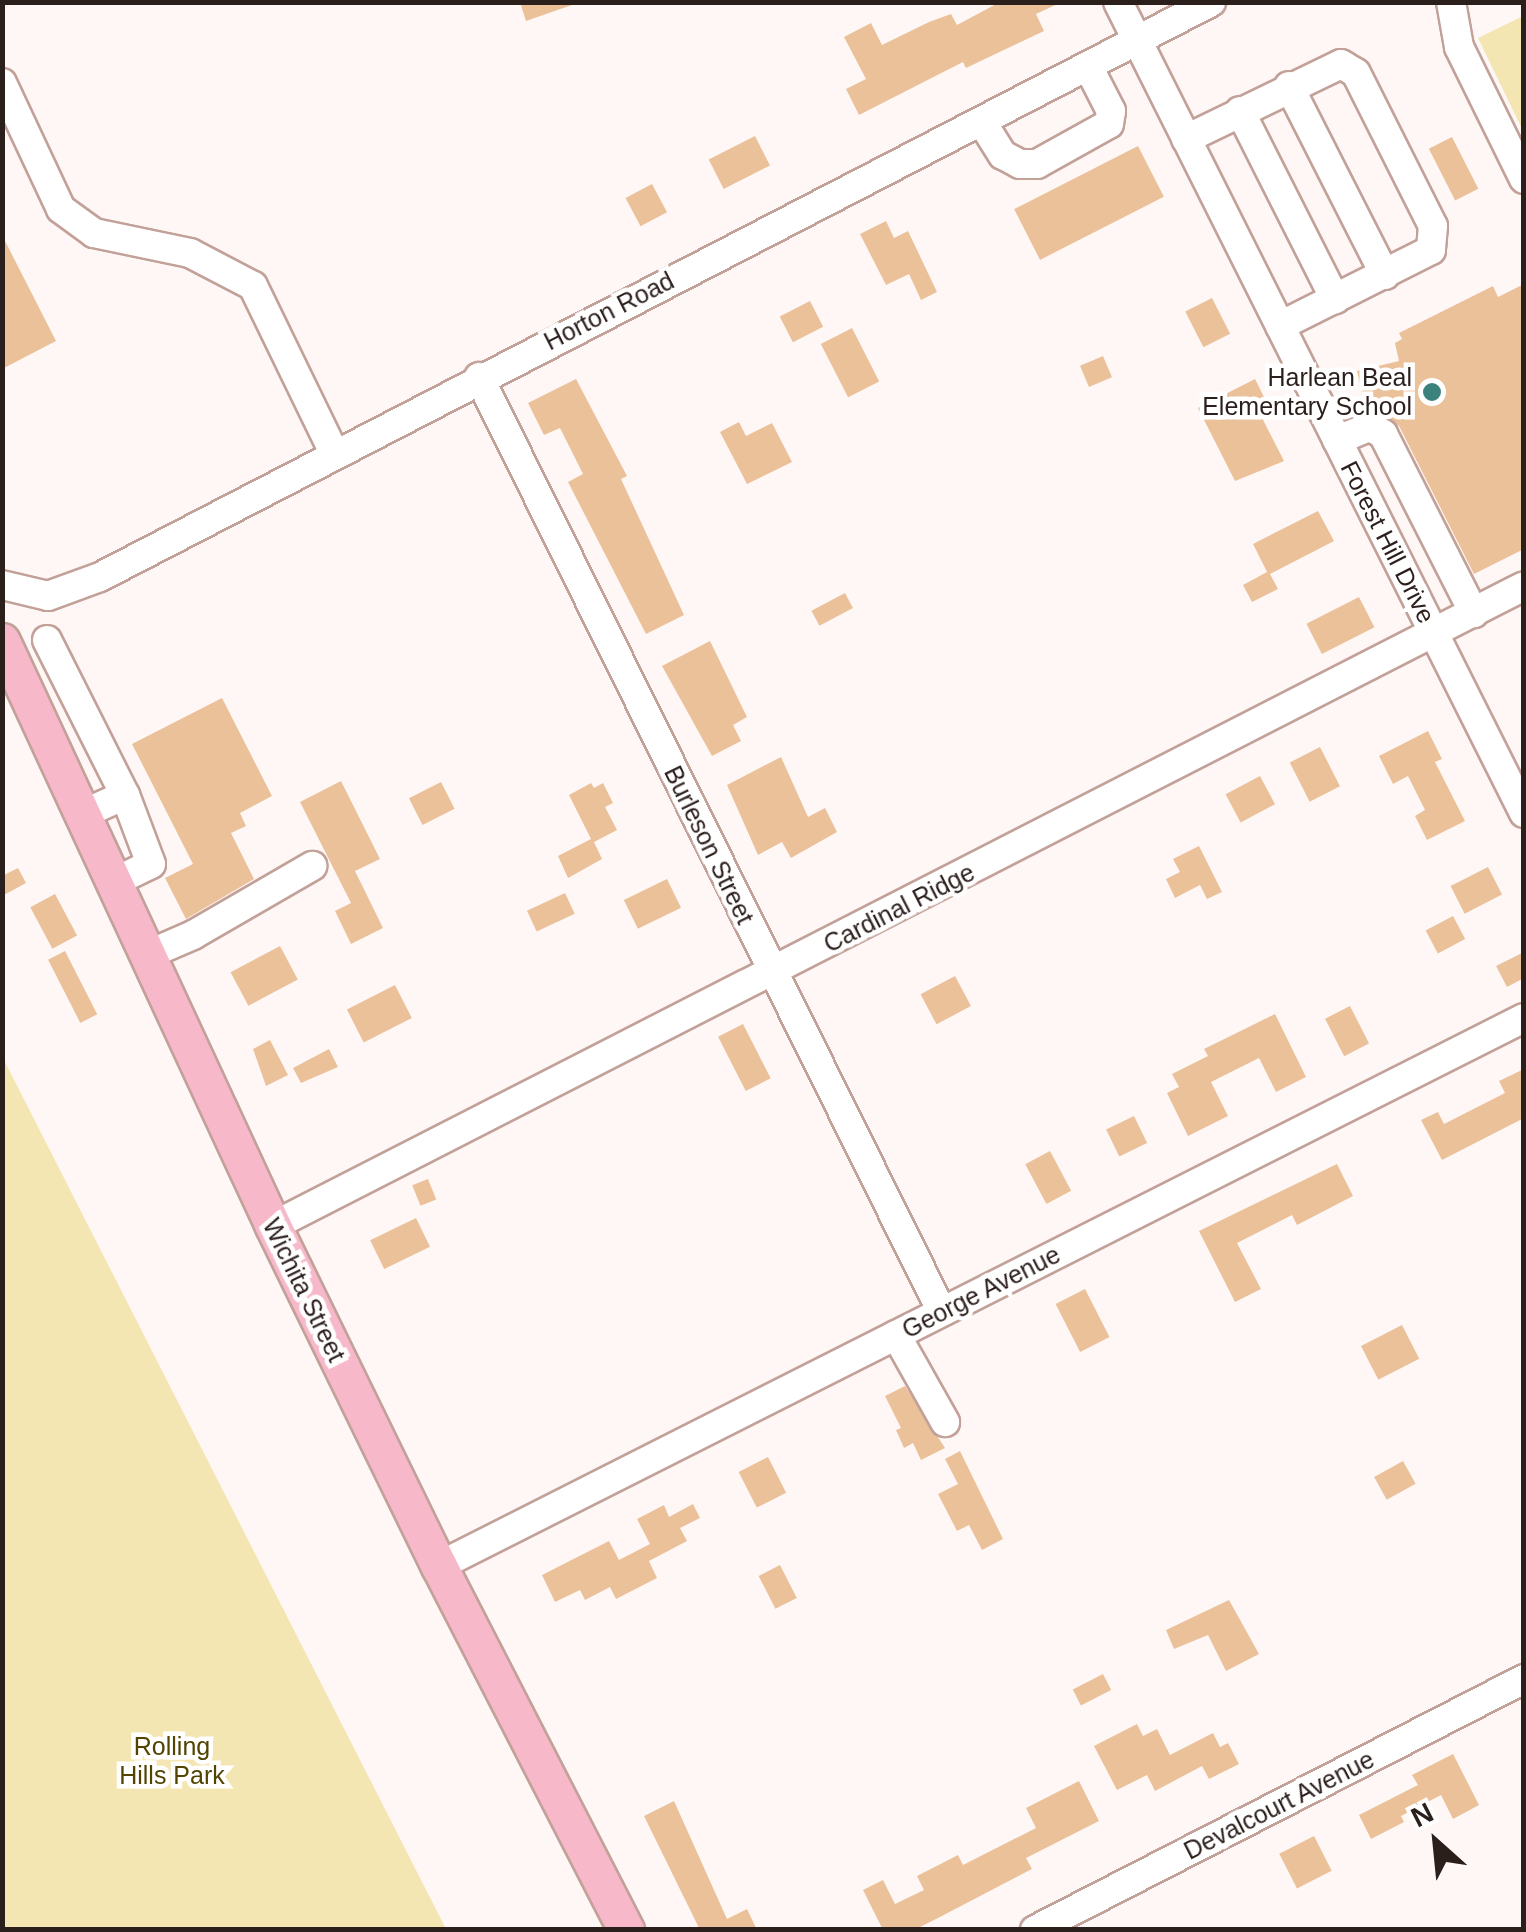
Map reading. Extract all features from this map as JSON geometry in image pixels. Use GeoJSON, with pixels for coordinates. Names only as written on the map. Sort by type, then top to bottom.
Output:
{"type":"FeatureCollection","features":[{"type":"Feature","properties":{"kind":"main road","name":"Wichita Street"},"geometry":{"type":"LineString","coordinates":[[2,641],[272,1226],[439,1566],[626,1930]]}},
{"type":"Feature","properties":{"kind":"street","name":"Forest Hill Drive"},"geometry":{"type":"LineString","coordinates":[[1118,2],[1524,814]]}},
{"type":"Feature","properties":{"kind":"street","name":"Horton Road"},"geometry":{"type":"LineString","coordinates":[[2,584],[48,596],[69,590],[1211,2]]}},
{"type":"Feature","properties":{"kind":"street"},"geometry":{"type":"LineString","coordinates":[[1451,2],[1459,47],[1524,179]]}},
{"type":"Feature","properties":{"kind":"street"},"geometry":{"type":"LineString","coordinates":[[1186,139],[1341,64],[1356,73],[1434,226],[1432,250],[1280,326]]}},
{"type":"Feature","properties":{"kind":"street"},"geometry":{"type":"LineString","coordinates":[[982,122],[1003,155],[1020,164],[1038,164],[1109,124],[1111,111],[1089,68]]}},
{"type":"Feature","properties":{"kind":"street"},"geometry":{"type":"LineString","coordinates":[[2,84],[60,209],[94,233],[190,253],[253,286],[334,453]]}},
{"type":"Feature","properties":{"kind":"street"},"geometry":{"type":"LineString","coordinates":[[1289,86],[1385,275]]}},
{"type":"Feature","properties":{"kind":"street"},"geometry":{"type":"LineString","coordinates":[[1240,111],[1336,299]]}},
{"type":"Feature","properties":{"kind":"street","name":"Burleson Street"},"geometry":{"type":"LineString","coordinates":[[479,377],[942,1312]]}},
{"type":"Feature","properties":{"kind":"street"},"geometry":{"type":"LineString","coordinates":[[1337,440],[1370,427],[1383,434],[1474,613]]}},
{"type":"Feature","properties":{"kind":"street","name":"Cardinal Ridge"},"geometry":{"type":"LineString","coordinates":[[272,1226],[1524,586]]}},
{"type":"Feature","properties":{"kind":"street"},"geometry":{"type":"LineString","coordinates":[[47,640],[124,796],[151,864],[114,882]]}},
{"type":"Feature","properties":{"kind":"street"},"geometry":{"type":"LineString","coordinates":[[83,814],[124,796]]}},
{"type":"Feature","properties":{"kind":"street"},"geometry":{"type":"LineString","coordinates":[[147,955],[193,934],[312,866]]}},
{"type":"Feature","properties":{"kind":"street","name":"George Avenue"},"geometry":{"type":"LineString","coordinates":[[439,1566],[1524,1018]]}},
{"type":"Feature","properties":{"kind":"street"},"geometry":{"type":"LineString","coordinates":[[896,1335],[945,1422]]}},
{"type":"Feature","properties":{"kind":"street","name":"Devalcourt Avenue"},"geometry":{"type":"LineString","coordinates":[[1034,1930],[1524,1679]]}},
{"type":"Feature","properties":{"kind":"green space"},"geometry":{"type":"Polygon","coordinates":[[[1523,16],[1523,131],[1478,38],[1523,16]]]}},
{"type":"Feature","properties":{"kind":"green space","name":"Rolling Hills Park"},"geometry":{"type":"Polygon","coordinates":[[[3,1058],[446,1929],[3,1929],[3,1058]]]}},
{"type":"Feature","properties":{"kind":"building"},"geometry":{"type":"Polygon","coordinates":[[[520,2],[571,2],[572,5],[526,21],[520,2]]]}},
{"type":"Feature","properties":{"kind":"building"},"geometry":{"type":"Polygon","coordinates":[[[1000,2],[1062,2],[1036,14],[1044,31],[966,68],[963,62],[859,115],[846,89],[866,79],[844,37],[871,23],[882,45],[951,14],[957,25],[1000,2]]]}},
{"type":"Feature","properties":{"kind":"building"},"geometry":{"type":"Polygon","coordinates":[[[755,136],[770,165],[724,189],[709,160],[755,136]]]}},
{"type":"Feature","properties":{"kind":"building"},"geometry":{"type":"Polygon","coordinates":[[[1452,137],[1478,189],[1455,200],[1429,149],[1452,137]]]}},
{"type":"Feature","properties":{"kind":"building"},"geometry":{"type":"Polygon","coordinates":[[[1138,146],[1164,197],[1040,260],[1014,209],[1138,146]]]}},
{"type":"Feature","properties":{"kind":"building"},"geometry":{"type":"Polygon","coordinates":[[[652,184],[667,212],[641,226],[626,198],[652,184]]]}},
{"type":"Feature","properties":{"kind":"building"},"geometry":{"type":"Polygon","coordinates":[[[886,221],[894,238],[908,231],[937,292],[921,300],[909,274],[886,285],[860,234],[886,221]]]}},
{"type":"Feature","properties":{"kind":"building"},"geometry":{"type":"Polygon","coordinates":[[[2,235],[56,341],[2,369],[2,235]]]}},
{"type":"Feature","properties":{"kind":"building"},"geometry":{"type":"Polygon","coordinates":[[[1524,284],[1524,549],[1474,574],[1399,426],[1383,414],[1381,405],[1366,409],[1357,371],[1399,361],[1395,343],[1402,339],[1399,333],[1493,286],[1498,297],[1524,284]]]}},
{"type":"Feature","properties":{"kind":"building"},"geometry":{"type":"Polygon","coordinates":[[[1212,298],[1230,334],[1203,347],[1185,312],[1212,298]]]}},
{"type":"Feature","properties":{"kind":"building"},"geometry":{"type":"Polygon","coordinates":[[[810,301],[823,327],[793,342],[780,316],[810,301]]]}},
{"type":"Feature","properties":{"kind":"building"},"geometry":{"type":"Polygon","coordinates":[[[852,328],[879,381],[848,397],[821,344],[852,328]]]}},
{"type":"Feature","properties":{"kind":"building"},"geometry":{"type":"Polygon","coordinates":[[[1103,356],[1112,377],[1089,387],[1080,366],[1103,356]]]}},
{"type":"Feature","properties":{"kind":"building"},"geometry":{"type":"Polygon","coordinates":[[[576,379],[627,476],[621,479],[684,615],[646,634],[568,482],[583,474],[560,428],[544,435],[528,403],[576,379]]]}},
{"type":"Feature","properties":{"kind":"building"},"geometry":{"type":"Polygon","coordinates":[[[1255,379],[1269,407],[1259,412],[1284,461],[1235,481],[1198,408],[1255,379]]]}},
{"type":"Feature","properties":{"kind":"building"},"geometry":{"type":"Polygon","coordinates":[[[739,422],[746,436],[772,423],[792,462],[747,484],[720,432],[739,422]]]}},
{"type":"Feature","properties":{"kind":"building"},"geometry":{"type":"Polygon","coordinates":[[[1318,511],[1334,541],[1270,574],[1278,589],[1252,602],[1243,585],[1267,572],[1253,544],[1318,511]]]}},
{"type":"Feature","properties":{"kind":"building"},"geometry":{"type":"Polygon","coordinates":[[[845,593],[853,608],[819,626],[811,611],[845,593]]]}},
{"type":"Feature","properties":{"kind":"building"},"geometry":{"type":"Polygon","coordinates":[[[1359,597],[1374,627],[1322,654],[1306,624],[1359,597]]]}},
{"type":"Feature","properties":{"kind":"building"},"geometry":{"type":"Polygon","coordinates":[[[710,641],[747,717],[733,725],[741,741],[712,756],[662,666],[710,641]]]}},
{"type":"Feature","properties":{"kind":"building"},"geometry":{"type":"Polygon","coordinates":[[[222,698],[272,796],[240,813],[246,826],[231,833],[254,879],[186,919],[165,878],[193,864],[132,744],[222,698]]]}},
{"type":"Feature","properties":{"kind":"building"},"geometry":{"type":"Polygon","coordinates":[[[1428,731],[1442,759],[1435,762],[1465,821],[1427,840],[1415,816],[1425,810],[1408,776],[1393,784],[1379,756],[1428,731]]]}},
{"type":"Feature","properties":{"kind":"building"},"geometry":{"type":"Polygon","coordinates":[[[1320,747],[1340,786],[1310,802],[1290,762],[1320,747]]]}},
{"type":"Feature","properties":{"kind":"building"},"geometry":{"type":"Polygon","coordinates":[[[781,757],[808,817],[825,808],[837,832],[791,858],[782,842],[758,855],[727,785],[781,757]]]}},
{"type":"Feature","properties":{"kind":"building"},"geometry":{"type":"Polygon","coordinates":[[[1260,776],[1275,804],[1241,823],[1226,794],[1260,776]]]}},
{"type":"Feature","properties":{"kind":"building"},"geometry":{"type":"Polygon","coordinates":[[[341,781],[380,859],[355,871],[383,928],[351,944],[335,911],[351,903],[300,802],[341,781]]]}},
{"type":"Feature","properties":{"kind":"building"},"geometry":{"type":"Polygon","coordinates":[[[441,782],[455,809],[423,825],[409,798],[441,782]]]}},
{"type":"Feature","properties":{"kind":"building"},"geometry":{"type":"Polygon","coordinates":[[[591,783],[594,788],[603,783],[613,803],[605,807],[617,830],[594,842],[602,859],[568,878],[558,856],[591,839],[569,795],[591,783]]]}},
{"type":"Feature","properties":{"kind":"building"},"geometry":{"type":"Polygon","coordinates":[[[1199,846],[1222,892],[1207,899],[1200,885],[1175,898],[1166,879],[1180,872],[1173,859],[1199,846]]]}},
{"type":"Feature","properties":{"kind":"building"},"geometry":{"type":"Polygon","coordinates":[[[1488,867],[1502,895],[1465,914],[1451,886],[1488,867]]]}},
{"type":"Feature","properties":{"kind":"building"},"geometry":{"type":"Polygon","coordinates":[[[18,868],[26,883],[2,896],[2,876],[18,868]]]}},
{"type":"Feature","properties":{"kind":"building"},"geometry":{"type":"Polygon","coordinates":[[[667,879],[681,908],[638,929],[624,900],[667,879]]]}},
{"type":"Feature","properties":{"kind":"building"},"geometry":{"type":"Polygon","coordinates":[[[565,893],[575,914],[537,932],[527,911],[565,893]]]}},
{"type":"Feature","properties":{"kind":"building"},"geometry":{"type":"Polygon","coordinates":[[[55,894],[77,935],[52,949],[30,907],[55,894]]]}},
{"type":"Feature","properties":{"kind":"building"},"geometry":{"type":"Polygon","coordinates":[[[1453,916],[1465,939],[1438,954],[1426,931],[1453,916]]]}},
{"type":"Feature","properties":{"kind":"building"},"geometry":{"type":"Polygon","coordinates":[[[280,946],[298,980],[248,1006],[231,972],[280,946]]]}},
{"type":"Feature","properties":{"kind":"building"},"geometry":{"type":"Polygon","coordinates":[[[65,951],[97,1014],[80,1023],[48,960],[65,951]]]}},
{"type":"Feature","properties":{"kind":"building"},"geometry":{"type":"Polygon","coordinates":[[[1524,952],[1524,978],[1507,987],[1496,966],[1524,952]]]}},
{"type":"Feature","properties":{"kind":"building"},"geometry":{"type":"Polygon","coordinates":[[[955,976],[971,1006],[937,1024],[921,994],[955,976]]]}},
{"type":"Feature","properties":{"kind":"building"},"geometry":{"type":"Polygon","coordinates":[[[395,985],[412,1018],[364,1042],[347,1010],[395,985]]]}},
{"type":"Feature","properties":{"kind":"building"},"geometry":{"type":"Polygon","coordinates":[[[1350,1006],[1369,1043],[1344,1056],[1325,1019],[1350,1006]]]}},
{"type":"Feature","properties":{"kind":"building"},"geometry":{"type":"Polygon","coordinates":[[[1275,1014],[1306,1077],[1276,1092],[1259,1058],[1211,1082],[1228,1116],[1188,1136],[1167,1093],[1179,1087],[1172,1074],[1208,1056],[1204,1049],[1275,1014]]]}},
{"type":"Feature","properties":{"kind":"building"},"geometry":{"type":"Polygon","coordinates":[[[743,1024],[771,1078],[746,1091],[718,1037],[743,1024]]]}},
{"type":"Feature","properties":{"kind":"building"},"geometry":{"type":"Polygon","coordinates":[[[270,1040],[288,1075],[266,1086],[253,1049],[270,1040]]]}},
{"type":"Feature","properties":{"kind":"building"},"geometry":{"type":"Polygon","coordinates":[[[329,1049],[338,1067],[301,1083],[293,1068],[329,1049]]]}},
{"type":"Feature","properties":{"kind":"building"},"geometry":{"type":"Polygon","coordinates":[[[1524,1069],[1524,1118],[1442,1160],[1421,1120],[1438,1112],[1444,1124],[1505,1093],[1499,1081],[1524,1069]]]}},
{"type":"Feature","properties":{"kind":"building"},"geometry":{"type":"Polygon","coordinates":[[[1134,1116],[1147,1143],[1119,1157],[1106,1130],[1134,1116]]]}},
{"type":"Feature","properties":{"kind":"building"},"geometry":{"type":"Polygon","coordinates":[[[1050,1151],[1071,1191],[1046,1204],[1025,1164],[1050,1151]]]}},
{"type":"Feature","properties":{"kind":"building"},"geometry":{"type":"Polygon","coordinates":[[[1337,1164],[1353,1196],[1297,1225],[1292,1215],[1237,1243],[1261,1289],[1235,1302],[1199,1231],[1337,1164]]]}},
{"type":"Feature","properties":{"kind":"building"},"geometry":{"type":"Polygon","coordinates":[[[428,1179],[436,1199],[420,1206],[412,1185],[428,1179]]]}},
{"type":"Feature","properties":{"kind":"building"},"geometry":{"type":"Polygon","coordinates":[[[416,1218],[430,1247],[384,1269],[370,1240],[416,1218]]]}},
{"type":"Feature","properties":{"kind":"building"},"geometry":{"type":"Polygon","coordinates":[[[1085,1289],[1110,1337],[1080,1352],[1056,1304],[1085,1289]]]}},
{"type":"Feature","properties":{"kind":"building"},"geometry":{"type":"Polygon","coordinates":[[[1402,1325],[1419,1359],[1378,1380],[1361,1346],[1402,1325]]]}},
{"type":"Feature","properties":{"kind":"building"},"geometry":{"type":"Polygon","coordinates":[[[905,1386],[945,1448],[921,1460],[913,1443],[904,1448],[896,1430],[901,1428],[885,1396],[905,1386]]]}},
{"type":"Feature","properties":{"kind":"building"},"geometry":{"type":"Polygon","coordinates":[[[960,1451],[1003,1539],[982,1550],[969,1525],[957,1531],[938,1494],[958,1484],[945,1459],[960,1451]]]}},
{"type":"Feature","properties":{"kind":"building"},"geometry":{"type":"Polygon","coordinates":[[[768,1457],[786,1493],[757,1508],[739,1472],[768,1457]]]}},
{"type":"Feature","properties":{"kind":"building"},"geometry":{"type":"Polygon","coordinates":[[[1403,1461],[1416,1484],[1387,1500],[1374,1477],[1403,1461]]]}},
{"type":"Feature","properties":{"kind":"building"},"geometry":{"type":"Polygon","coordinates":[[[693,1504],[700,1518],[680,1528],[687,1541],[649,1561],[657,1578],[616,1599],[610,1587],[585,1600],[580,1590],[555,1602],[542,1575],[609,1541],[619,1560],[650,1544],[637,1519],[664,1505],[669,1517],[693,1504]]]}},
{"type":"Feature","properties":{"kind":"building"},"geometry":{"type":"Polygon","coordinates":[[[780,1565],[797,1598],[775,1609],[759,1576],[780,1565]]]}},
{"type":"Feature","properties":{"kind":"building"},"geometry":{"type":"Polygon","coordinates":[[[1229,1600],[1259,1654],[1226,1671],[1208,1635],[1174,1649],[1166,1630],[1229,1600]]]}},
{"type":"Feature","properties":{"kind":"building"},"geometry":{"type":"Polygon","coordinates":[[[1103,1674],[1111,1690],[1081,1705],[1073,1689],[1103,1674]]]}},
{"type":"Feature","properties":{"kind":"building"},"geometry":{"type":"Polygon","coordinates":[[[1137,1724],[1143,1736],[1157,1729],[1170,1755],[1213,1733],[1220,1747],[1228,1743],[1239,1764],[1209,1779],[1202,1766],[1155,1791],[1147,1775],[1117,1790],[1094,1746],[1137,1724]]]}},
{"type":"Feature","properties":{"kind":"building"},"geometry":{"type":"Polygon","coordinates":[[[1453,1754],[1479,1805],[1453,1819],[1441,1795],[1401,1816],[1404,1822],[1371,1839],[1359,1815],[1418,1785],[1412,1775],[1453,1754]]]}},
{"type":"Feature","properties":{"kind":"building"},"geometry":{"type":"Polygon","coordinates":[[[1079,1781],[1099,1821],[1026,1858],[1032,1869],[938,1918],[914,1930],[883,1930],[863,1890],[883,1880],[895,1904],[924,1890],[917,1876],[958,1855],[963,1865],[1036,1828],[1026,1808],[1079,1781]]]}},
{"type":"Feature","properties":{"kind":"building"},"geometry":{"type":"Polygon","coordinates":[[[674,1801],[727,1919],[747,1909],[757,1930],[700,1930],[644,1816],[674,1801]]]}},
{"type":"Feature","properties":{"kind":"building"},"geometry":{"type":"Polygon","coordinates":[[[1314,1836],[1332,1871],[1297,1888],[1279,1854],[1314,1836]]]}},
{"type":"Feature","properties":{"kind":"place","name":"Harlean Beal Elementary School"},"geometry":{"type":"Point","coordinates":[1432,392]}}]}
